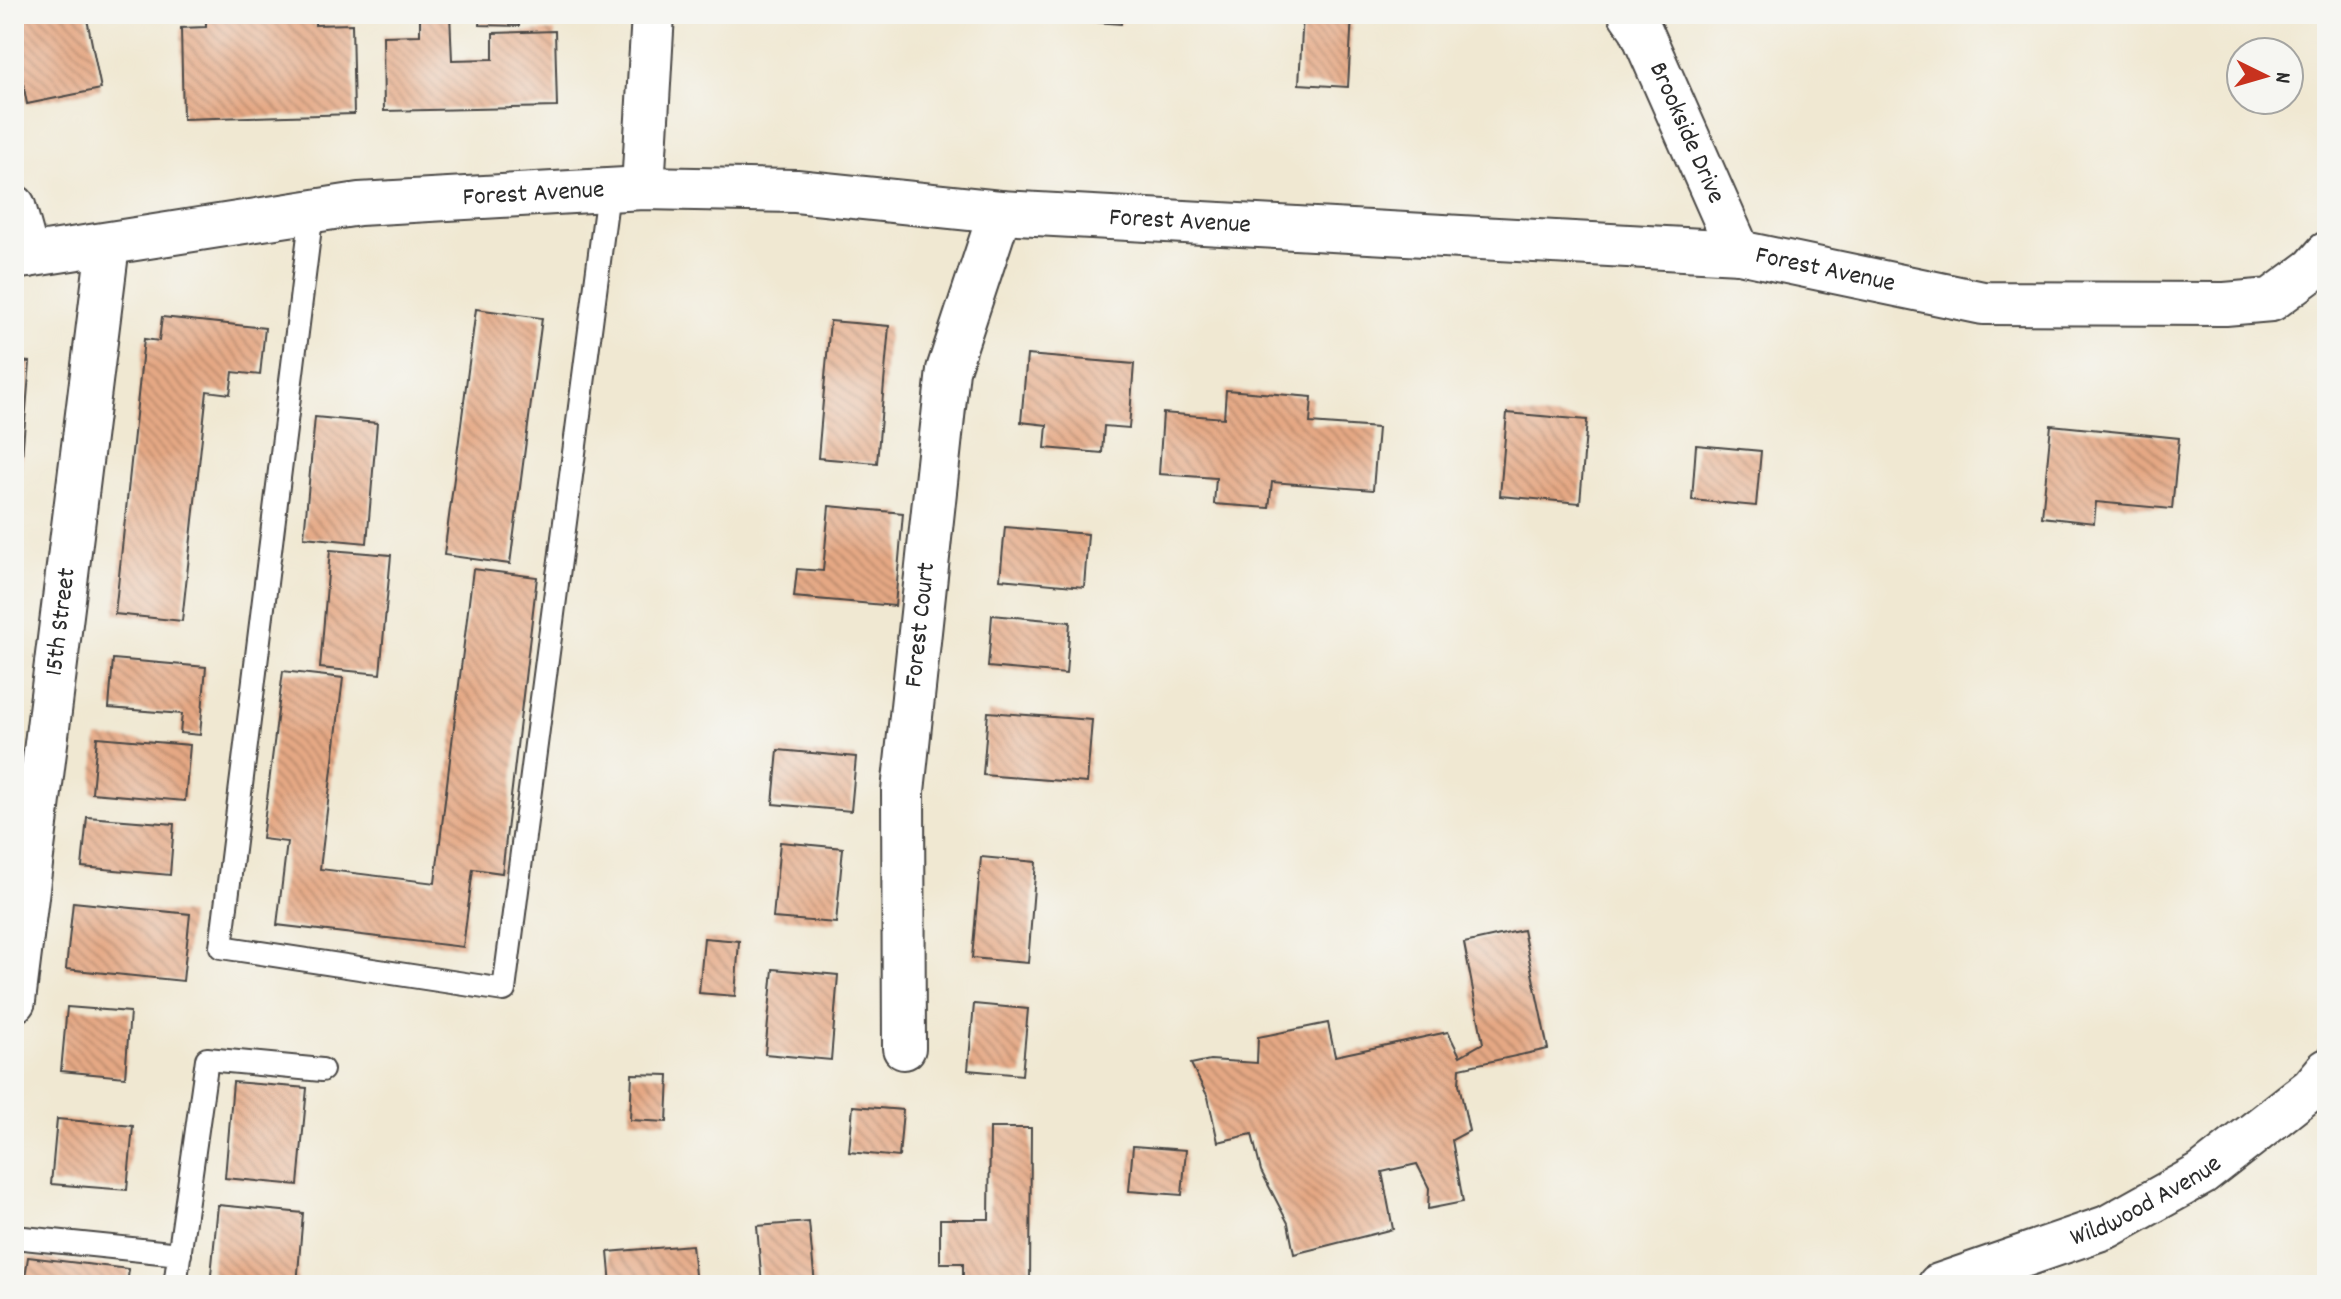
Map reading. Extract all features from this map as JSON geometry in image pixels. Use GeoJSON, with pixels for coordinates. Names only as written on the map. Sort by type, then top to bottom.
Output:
{"type":"FeatureCollection","features":[{"type":"Feature","properties":{"kind":"street"},"geometry":{"type":"LineString","coordinates":[[626,190],[653,14]]}},
{"type":"Feature","properties":{"kind":"street","name":"Brookside Drive"},"geometry":{"type":"LineString","coordinates":[[1630,14],[1640,28],[1739,252]]}},
{"type":"Feature","properties":{"kind":"street","name":"Forest Avenue"},"geometry":{"type":"LineString","coordinates":[[21,257],[359,204],[626,190],[796,191],[1000,212],[1739,252],[1983,303],[2210,304],[2271,300],[2313,269],[2327,253]]}},
{"type":"Feature","properties":{"kind":"street"},"geometry":{"type":"LineString","coordinates":[[14,206],[21,257]]}},
{"type":"Feature","properties":{"kind":"street","name":"Forest Court"},"geometry":{"type":"LineString","coordinates":[[904,1048],[903,791],[946,386],[948,370],[1000,212]]}},
{"type":"Feature","properties":{"kind":"street","name":"15th Street"},"geometry":{"type":"LineString","coordinates":[[14,1001],[108,245]]}},
{"type":"Feature","properties":{"kind":"street","name":"Wildwood Avenue"},"geometry":{"type":"LineString","coordinates":[[1939,1285],[2121,1219],[2202,1174],[2312,1088],[2327,1070]]}},
{"type":"Feature","properties":{"kind":"lane"},"geometry":{"type":"LineString","coordinates":[[312,211],[221,947],[504,990],[626,190]]}},
{"type":"Feature","properties":{"kind":"lane"},"geometry":{"type":"LineString","coordinates":[[175,1285],[207,1059],[322,1070]]}},
{"type":"Feature","properties":{"kind":"lane"},"geometry":{"type":"LineString","coordinates":[[14,1237],[180,1254]]}},
{"type":"Feature","properties":{"kind":"building"},"geometry":{"type":"Polygon","coordinates":[[[14,14],[86,14],[101,89],[27,104],[14,36],[14,14]]]}},
{"type":"Feature","properties":{"kind":"building"},"geometry":{"type":"Polygon","coordinates":[[[206,14],[315,14],[315,25],[352,24],[354,114],[183,119],[181,28],[206,27],[206,14]]]}},
{"type":"Feature","properties":{"kind":"building"},"geometry":{"type":"Polygon","coordinates":[[[420,14],[450,14],[452,60],[493,59],[493,33],[555,31],[557,107],[384,111],[383,36],[420,35],[420,14]]]}},
{"type":"Feature","properties":{"kind":"building"},"geometry":{"type":"Polygon","coordinates":[[[480,14],[519,14],[519,26],[480,25],[480,14]]]}},
{"type":"Feature","properties":{"kind":"building"},"geometry":{"type":"Polygon","coordinates":[[[1044,14],[1122,14],[1121,24],[1043,18],[1044,14]]]}},
{"type":"Feature","properties":{"kind":"building"},"geometry":{"type":"Polygon","coordinates":[[[1303,14],[1352,14],[1348,87],[1299,84],[1303,14]]]}},
{"type":"Feature","properties":{"kind":"building"},"geometry":{"type":"Polygon","coordinates":[[[1399,14],[1457,14],[1457,19],[1399,14]]]}},
{"type":"Feature","properties":{"kind":"building"},"geometry":{"type":"Polygon","coordinates":[[[476,309],[542,318],[510,564],[444,555],[476,309]]]}},
{"type":"Feature","properties":{"kind":"building"},"geometry":{"type":"Polygon","coordinates":[[[162,317],[265,328],[260,375],[233,372],[230,394],[207,391],[182,621],[115,614],[144,339],[159,341],[162,317]]]}},
{"type":"Feature","properties":{"kind":"building"},"geometry":{"type":"Polygon","coordinates":[[[830,321],[889,326],[877,463],[818,458],[830,321]]]}},
{"type":"Feature","properties":{"kind":"building"},"geometry":{"type":"Polygon","coordinates":[[[1027,355],[1134,364],[1129,428],[1104,426],[1102,453],[1045,448],[1047,425],[1021,422],[1027,355]]]}},
{"type":"Feature","properties":{"kind":"building"},"geometry":{"type":"Polygon","coordinates":[[[14,361],[30,362],[20,481],[14,481],[14,361]]]}},
{"type":"Feature","properties":{"kind":"building"},"geometry":{"type":"Polygon","coordinates":[[[1226,390],[1312,397],[1310,423],[1378,428],[1373,490],[1272,482],[1269,508],[1214,504],[1216,478],[1159,474],[1163,413],[1224,418],[1226,390]]]}},
{"type":"Feature","properties":{"kind":"building"},"geometry":{"type":"Polygon","coordinates":[[[1507,413],[1587,420],[1580,503],[1500,496],[1507,413]]]}},
{"type":"Feature","properties":{"kind":"building"},"geometry":{"type":"Polygon","coordinates":[[[315,417],[377,423],[367,543],[304,537],[315,417]]]}},
{"type":"Feature","properties":{"kind":"building"},"geometry":{"type":"Polygon","coordinates":[[[2051,425],[2179,438],[2172,509],[2096,502],[2094,523],[2042,517],[2051,425]]]}},
{"type":"Feature","properties":{"kind":"building"},"geometry":{"type":"Polygon","coordinates":[[[1696,445],[1761,451],[1756,506],[1692,500],[1696,445]]]}},
{"type":"Feature","properties":{"kind":"building"},"geometry":{"type":"Polygon","coordinates":[[[829,506],[903,513],[895,606],[794,597],[797,569],[823,571],[829,506]]]}},
{"type":"Feature","properties":{"kind":"building"},"geometry":{"type":"Polygon","coordinates":[[[1005,527],[1088,534],[1084,587],[1000,579],[1005,527]]]}},
{"type":"Feature","properties":{"kind":"building"},"geometry":{"type":"Polygon","coordinates":[[[330,550],[391,555],[380,674],[320,668],[330,550]]]}},
{"type":"Feature","properties":{"kind":"building"},"geometry":{"type":"Polygon","coordinates":[[[473,569],[537,577],[502,873],[473,869],[463,947],[277,925],[287,842],[262,839],[283,671],[343,678],[320,869],[435,883],[473,569]]]}},
{"type":"Feature","properties":{"kind":"building"},"geometry":{"type":"Polygon","coordinates":[[[992,615],[1070,622],[1066,674],[988,667],[992,615]]]}},
{"type":"Feature","properties":{"kind":"building"},"geometry":{"type":"Polygon","coordinates":[[[113,659],[206,667],[200,735],[180,733],[182,714],[109,708],[113,659]]]}},
{"type":"Feature","properties":{"kind":"building"},"geometry":{"type":"Polygon","coordinates":[[[988,712],[1092,720],[1087,783],[983,775],[988,712]]]}},
{"type":"Feature","properties":{"kind":"building"},"geometry":{"type":"Polygon","coordinates":[[[97,737],[190,745],[185,801],[92,793],[97,737]]]}},
{"type":"Feature","properties":{"kind":"building"},"geometry":{"type":"Polygon","coordinates":[[[778,750],[856,757],[851,811],[773,804],[778,750]]]}},
{"type":"Feature","properties":{"kind":"building"},"geometry":{"type":"Polygon","coordinates":[[[87,817],[174,824],[170,875],[82,867],[87,817]]]}},
{"type":"Feature","properties":{"kind":"building"},"geometry":{"type":"Polygon","coordinates":[[[780,842],[843,848],[836,923],[773,918],[780,842]]]}},
{"type":"Feature","properties":{"kind":"building"},"geometry":{"type":"Polygon","coordinates":[[[981,857],[1036,862],[1028,963],[972,958],[981,857]]]}},
{"type":"Feature","properties":{"kind":"building"},"geometry":{"type":"Polygon","coordinates":[[[73,902],[190,914],[183,981],[66,969],[73,902]]]}},
{"type":"Feature","properties":{"kind":"building"},"geometry":{"type":"Polygon","coordinates":[[[1523,930],[1548,1049],[1460,1068],[1459,1084],[1469,1131],[1452,1140],[1463,1202],[1428,1209],[1429,1188],[1417,1164],[1382,1172],[1393,1229],[1294,1254],[1288,1223],[1261,1171],[1252,1134],[1218,1142],[1208,1097],[1191,1064],[1210,1060],[1257,1063],[1258,1037],[1328,1023],[1335,1056],[1448,1032],[1460,1056],[1483,1043],[1464,943],[1523,930]]]}},
{"type":"Feature","properties":{"kind":"building"},"geometry":{"type":"Polygon","coordinates":[[[704,938],[739,941],[735,996],[699,993],[704,938]]]}},
{"type":"Feature","properties":{"kind":"building"},"geometry":{"type":"Polygon","coordinates":[[[773,969],[838,975],[831,1060],[765,1054],[773,969]]]}},
{"type":"Feature","properties":{"kind":"building"},"geometry":{"type":"Polygon","coordinates":[[[974,1004],[1028,1009],[1022,1075],[968,1070],[974,1004]]]}},
{"type":"Feature","properties":{"kind":"building"},"geometry":{"type":"Polygon","coordinates":[[[67,1007],[130,1012],[125,1077],[61,1071],[67,1007]]]}},
{"type":"Feature","properties":{"kind":"building"},"geometry":{"type":"Polygon","coordinates":[[[632,1074],[669,1075],[667,1122],[630,1120],[632,1074]]]}},
{"type":"Feature","properties":{"kind":"building"},"geometry":{"type":"Polygon","coordinates":[[[233,1082],[307,1088],[298,1185],[225,1178],[233,1082]]]}},
{"type":"Feature","properties":{"kind":"building"},"geometry":{"type":"Polygon","coordinates":[[[853,1106],[903,1110],[899,1157],[849,1152],[853,1106]]]}},
{"type":"Feature","properties":{"kind":"building"},"geometry":{"type":"Polygon","coordinates":[[[57,1119],[133,1126],[127,1190],[51,1184],[57,1119]]]}},
{"type":"Feature","properties":{"kind":"building"},"geometry":{"type":"Polygon","coordinates":[[[990,1128],[1031,1128],[1030,1285],[963,1285],[963,1263],[940,1263],[940,1219],[989,1219],[990,1128]]]}},
{"type":"Feature","properties":{"kind":"building"},"geometry":{"type":"Polygon","coordinates":[[[1133,1146],[1186,1150],[1182,1195],[1129,1191],[1133,1146]]]}},
{"type":"Feature","properties":{"kind":"building"},"geometry":{"type":"Polygon","coordinates":[[[218,1205],[303,1213],[297,1285],[210,1285],[218,1205]]]}},
{"type":"Feature","properties":{"kind":"building"},"geometry":{"type":"Polygon","coordinates":[[[809,1222],[815,1285],[762,1285],[757,1226],[809,1222]]]}},
{"type":"Feature","properties":{"kind":"building"},"geometry":{"type":"Polygon","coordinates":[[[692,1245],[696,1285],[611,1285],[608,1252],[692,1245]]]}},
{"type":"Feature","properties":{"kind":"building"},"geometry":{"type":"Polygon","coordinates":[[[28,1257],[129,1269],[127,1285],[24,1285],[28,1257]]]}}]}
